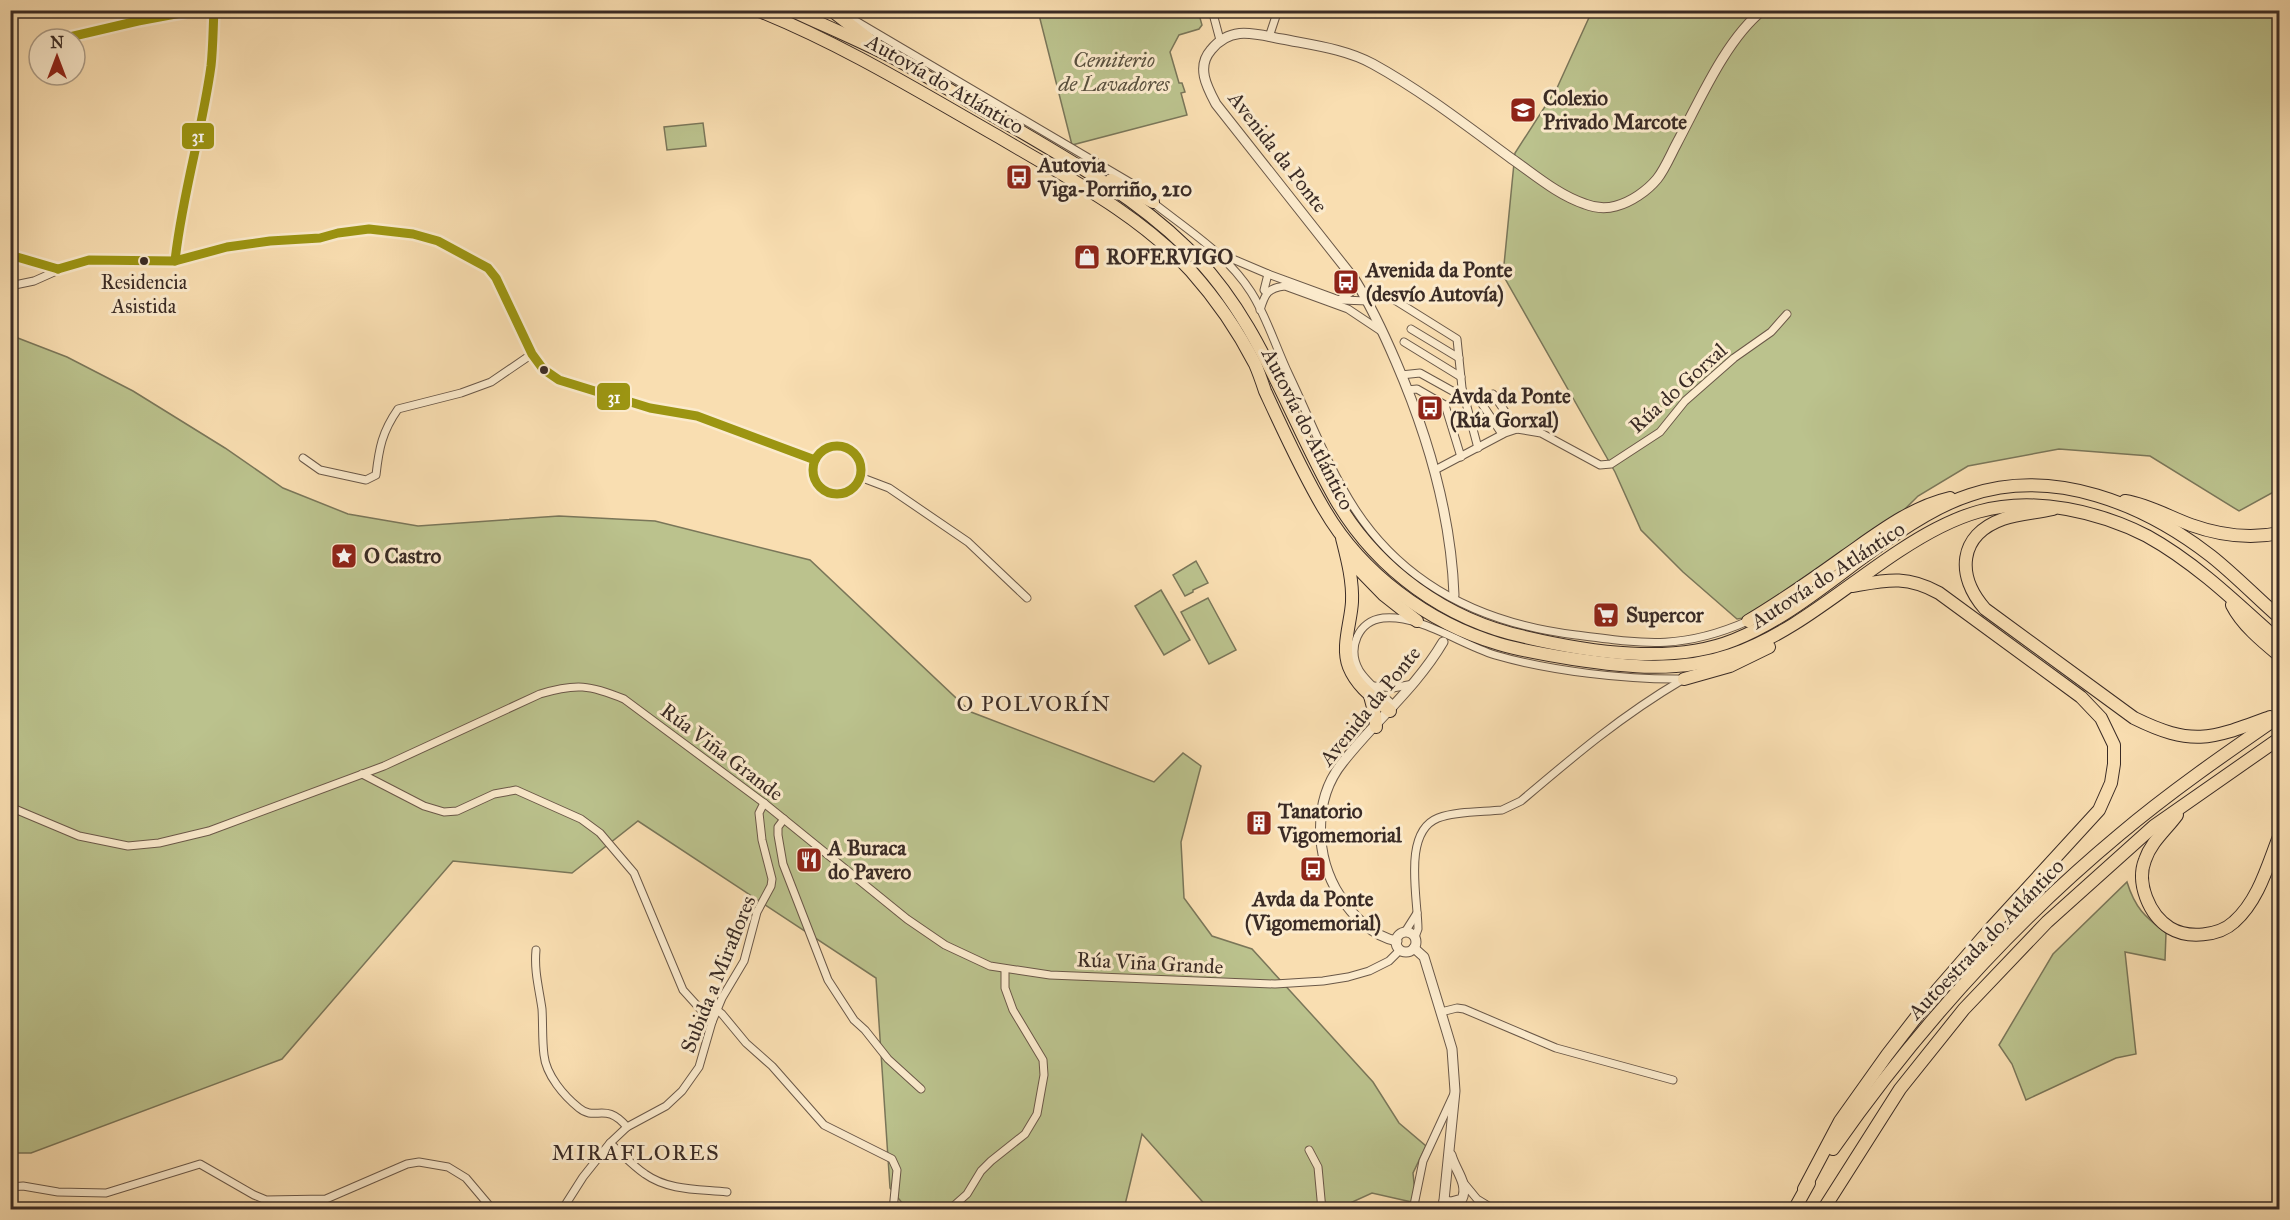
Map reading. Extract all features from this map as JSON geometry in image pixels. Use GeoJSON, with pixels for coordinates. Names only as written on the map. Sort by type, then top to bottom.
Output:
{"type":"FeatureCollection","features":[{"type":"Feature","properties":{"kind":"highway","name":"Autovía do Atlántico"},"geometry":{"type":"LineString","coordinates":[[757,10],[841,48],[894,77],[1114,206],[1165,245],[1208,291],[1239,336],[1257,368],[1264,388],[1311,485],[1341,536],[1404,597],[1438,620],[1471,635],[1530,652],[1609,664],[1670,668],[1698,664],[1734,654],[1789,627],[1898,552],[1953,520],[1979,511],[2015,505],[2042,504],[2103,518],[2148,536],[2226,593],[2280,642]]}},
{"type":"Feature","properties":{"kind":"highway","name":"Autovía do Atlántico"},"geometry":{"type":"LineString","coordinates":[[791,10],[893,58],[1082,168],[1165,228],[1206,267],[1254,334],[1338,502],[1370,546],[1389,566],[1428,597],[1450,610],[1499,631],[1568,645],[1638,653],[1667,654],[1712,647],[1735,640],[1768,622],[1920,519],[1969,495],[2020,486],[2056,486],[2078,490],[2106,498],[2153,519],[2210,555],[2280,618]]}},
{"type":"Feature","properties":{"kind":"highway"},"geometry":{"type":"LineString","coordinates":[[831,10],[893,58]]}},
{"type":"Feature","properties":{"kind":"highway"},"geometry":{"type":"LineString","coordinates":[[1082,168],[1106,177],[1152,202]]}},
{"type":"Feature","properties":{"kind":"highway"},"geometry":{"type":"LineString","coordinates":[[1748,621],[1781,601],[1904,516],[1948,498],[1969,495]]}},
{"type":"Feature","properties":{"kind":"highway"},"geometry":{"type":"LineString","coordinates":[[2106,498],[2140,504],[2211,531],[2253,536],[2280,533]]}},
{"type":"Feature","properties":{"kind":"highway"},"geometry":{"type":"LineString","coordinates":[[2060,508],[2004,519],[1984,529],[1973,539],[1967,553],[1966,575],[1976,598],[1985,609],[2134,718],[2171,734],[2187,737],[2225,734],[2280,715]]}},
{"type":"Feature","properties":{"kind":"highway"},"geometry":{"type":"LineString","coordinates":[[1341,536],[1347,557],[1352,602],[1346,654],[1348,666],[1356,679],[1392,708]]}},
{"type":"Feature","properties":{"kind":"highway"},"geometry":{"type":"LineString","coordinates":[[1347,557],[1384,596],[1417,621]]}},
{"type":"Feature","properties":{"kind":"highway"},"geometry":{"type":"LineString","coordinates":[[1804,1189],[1840,1121],[1938,989],[2033,880],[2099,810],[2111,783],[2115,764],[2114,746],[2101,718],[2081,697],[1939,593],[1907,580],[1881,580],[1848,586]]}},
{"type":"Feature","properties":{"kind":"highway"},"geometry":{"type":"LineString","coordinates":[[2226,593],[2235,612],[2264,643],[2280,656]]}},
{"type":"Feature","properties":{"kind":"highway"},"geometry":{"type":"LineString","coordinates":[[1684,679],[1730,666],[1754,655],[1777,642],[1789,627]]}},
{"type":"Feature","properties":{"kind":"highway"},"geometry":{"type":"LineString","coordinates":[[2264,643],[2280,668]]}},
{"type":"Feature","properties":{"kind":"highway"},"geometry":{"type":"LineString","coordinates":[[1372,691],[1376,727]]}},
{"type":"Feature","properties":{"kind":"highway","name":"Autoestrada do Atlántico"},"geometry":{"type":"LineString","coordinates":[[1794,1209],[1804,1189],[1892,1068],[2003,943],[2120,834],[2280,715]]}},
{"type":"Feature","properties":{"kind":"highway","name":"Autoestrada do Atlántico"},"geometry":{"type":"LineString","coordinates":[[1823,1209],[1900,1089],[1964,1009],[2047,922],[2154,826],[2280,738]]}},
{"type":"Feature","properties":{"kind":"highway"},"geometry":{"type":"LineString","coordinates":[[2182,808],[2157,839],[2144,861],[2142,886],[2151,910],[2170,928],[2190,934],[2210,934],[2233,924],[2246,910],[2259,886],[2280,834]]}},
{"type":"Feature","properties":{"kind":"street"},"geometry":{"type":"LineString","coordinates":[[175,261],[179,221],[190,179],[211,65],[214,10]]}},
{"type":"Feature","properties":{"kind":"street"},"geometry":{"type":"LineString","coordinates":[[841,10],[873,32],[1131,183],[1216,252],[1251,292],[1318,437],[1356,510],[1391,554],[1445,595],[1476,611],[1527,627],[1636,643],[1683,642],[1706,638],[1748,621]]}},
{"type":"Feature","properties":{"kind":"street"},"geometry":{"type":"LineString","coordinates":[[1212,10],[1220,40],[1233,34],[1250,32],[1338,51],[1371,63],[1410,86],[1555,189],[1584,204],[1599,208],[1616,206],[1633,200],[1658,178],[1732,44],[1755,16],[1763,10]]}},
{"type":"Feature","properties":{"kind":"street"},"geometry":{"type":"LineString","coordinates":[[1269,37],[1278,10]]}},
{"type":"Feature","properties":{"kind":"street","name":"Avenida da Ponte"},"geometry":{"type":"LineString","coordinates":[[1220,40],[1208,52],[1203,67],[1205,84],[1216,104],[1355,280],[1368,301],[1401,375],[1435,470],[1450,547],[1454,595]]}},
{"type":"Feature","properties":{"kind":"street"},"geometry":{"type":"LineString","coordinates":[[10,286],[34,281],[79,261],[175,261],[227,247],[270,241],[320,238],[338,233],[369,230],[413,234],[456,249],[488,268],[496,278],[532,354],[543,369],[559,380],[650,408],[697,416],[815,460]]}},
{"type":"Feature","properties":{"kind":"street"},"geometry":{"type":"LineString","coordinates":[[1216,252],[1339,300],[1368,301]]}},
{"type":"Feature","properties":{"kind":"street"},"geometry":{"type":"LineString","coordinates":[[1267,293],[1264,290],[1264,284],[1268,274]]}},
{"type":"Feature","properties":{"kind":"street"},"geometry":{"type":"LineString","coordinates":[[1339,300],[1351,292],[1355,280]]}},
{"type":"Feature","properties":{"kind":"street"},"geometry":{"type":"LineString","coordinates":[[1260,310],[1267,293],[1274,287],[1285,286],[1348,309],[1383,333]]}},
{"type":"Feature","properties":{"kind":"street"},"geometry":{"type":"LineString","coordinates":[[1385,294],[1456,339],[1465,398],[1478,448]]}},
{"type":"Feature","properties":{"kind":"street"},"geometry":{"type":"LineString","coordinates":[[1348,309],[1358,308],[1368,301]]}},
{"type":"Feature","properties":{"kind":"street","name":"Rúa do Gorxal"},"geometry":{"type":"LineString","coordinates":[[1517,429],[1541,433],[1600,465],[1611,464],[1660,432],[1685,401],[1734,358],[1771,332],[1786,314]]}},
{"type":"Feature","properties":{"kind":"street"},"geometry":{"type":"LineString","coordinates":[[1411,329],[1459,358]]}},
{"type":"Feature","properties":{"kind":"street"},"geometry":{"type":"LineString","coordinates":[[1404,342],[1461,377]]}},
{"type":"Feature","properties":{"kind":"street"},"geometry":{"type":"LineString","coordinates":[[303,458],[320,470],[366,480],[376,476],[380,444],[388,424],[398,409],[461,393],[491,382],[532,354]]}},
{"type":"Feature","properties":{"kind":"street"},"geometry":{"type":"LineString","coordinates":[[1401,375],[1420,373],[1465,398]]}},
{"type":"Feature","properties":{"kind":"street"},"geometry":{"type":"LineString","coordinates":[[1407,390],[1417,389],[1445,405],[1461,457]]}},
{"type":"Feature","properties":{"kind":"street"},"geometry":{"type":"LineString","coordinates":[[1435,470],[1502,434],[1517,429],[1493,394]]}},
{"type":"Feature","properties":{"kind":"street"},"geometry":{"type":"LineString","coordinates":[[1482,404],[1502,434]]}},
{"type":"Feature","properties":{"kind":"street"},"geometry":{"type":"LineString","coordinates":[[833,446],[849,449],[859,461],[860,477],[851,489],[844,493],[829,492],[822,488],[814,476],[815,460],[826,449],[833,446]]}},
{"type":"Feature","properties":{"kind":"street"},"geometry":{"type":"LineString","coordinates":[[860,477],[889,488],[968,542],[1027,598]]}},
{"type":"Feature","properties":{"kind":"street"},"geometry":{"type":"LineString","coordinates":[[1414,684],[1372,691],[1357,665],[1355,646],[1359,631],[1372,621],[1383,618],[1417,621],[1465,644],[1495,655],[1549,666],[1626,677],[1684,679]]}},
{"type":"Feature","properties":{"kind":"street","name":"Avenida da Ponte"},"geometry":{"type":"LineString","coordinates":[[1398,945],[1370,928],[1344,902],[1334,886],[1326,867],[1321,840],[1322,811],[1328,788],[1342,762],[1414,684],[1430,664],[1443,642]]}},
{"type":"Feature","properties":{"kind":"street"},"geometry":{"type":"LineString","coordinates":[[1660,679],[1663,692]]}},
{"type":"Feature","properties":{"kind":"street"},"geometry":{"type":"LineString","coordinates":[[1417,913],[1405,932],[1401,934],[1398,945],[1408,952],[1414,948],[1418,929],[1415,869],[1420,833],[1426,825],[1442,817],[1510,808],[1590,742],[1684,679]]}},
{"type":"Feature","properties":{"kind":"street","name":"Rúa Viña Grande"},"geometry":{"type":"LineString","coordinates":[[10,807],[79,836],[128,846],[159,843],[209,831],[362,774],[540,694],[583,686],[597,688],[624,699],[764,803],[925,932],[975,961],[1005,970],[1050,975],[1275,984],[1348,978],[1389,961],[1398,945]]}},
{"type":"Feature","properties":{"kind":"street"},"geometry":{"type":"LineString","coordinates":[[362,774],[424,806],[444,812],[457,811],[494,794],[516,790],[581,819],[600,833],[634,873],[682,990],[712,1022]]}},
{"type":"Feature","properties":{"kind":"street","name":"Subida a Miraflores"},"geometry":{"type":"LineString","coordinates":[[561,1209],[610,1143],[627,1127],[666,1106],[682,1091],[699,1067],[712,1022],[722,998],[744,961],[757,912],[771,886],[772,879],[764,850],[759,813],[764,803]]}},
{"type":"Feature","properties":{"kind":"street"},"geometry":{"type":"LineString","coordinates":[[784,819],[778,827],[783,864],[828,980],[854,1020],[888,1059],[921,1089]]}},
{"type":"Feature","properties":{"kind":"street"},"geometry":{"type":"LineString","coordinates":[[1405,932],[1413,934],[1415,938]]}},
{"type":"Feature","properties":{"kind":"street"},"geometry":{"type":"LineString","coordinates":[[1414,948],[1424,957],[1452,1049],[1455,1091],[1444,1205],[1462,1199],[1477,1198]]}},
{"type":"Feature","properties":{"kind":"street"},"geometry":{"type":"LineString","coordinates":[[536,950],[535,977],[543,1016],[544,1058],[548,1069],[558,1086],[580,1109],[587,1113],[609,1112],[618,1115],[627,1127]]}},
{"type":"Feature","properties":{"kind":"street"},"geometry":{"type":"LineString","coordinates":[[949,1209],[967,1194],[991,1161],[1025,1134],[1037,1114],[1044,1075],[1042,1060],[1013,1010],[1005,988],[1005,970]]}},
{"type":"Feature","properties":{"kind":"street"},"geometry":{"type":"LineString","coordinates":[[1441,1012],[1457,1008],[1464,1009],[1556,1048],[1673,1080]]}},
{"type":"Feature","properties":{"kind":"street"},"geometry":{"type":"LineString","coordinates":[[717,1010],[746,1043],[772,1066],[824,1125],[892,1159],[897,1170],[893,1209]]}},
{"type":"Feature","properties":{"kind":"street"},"geometry":{"type":"LineString","coordinates":[[1413,1209],[1423,1161],[1455,1091]]}},
{"type":"Feature","properties":{"kind":"street"},"geometry":{"type":"LineString","coordinates":[[610,1143],[656,1181],[673,1187],[727,1192]]}},
{"type":"Feature","properties":{"kind":"street"},"geometry":{"type":"LineString","coordinates":[[1309,1150],[1318,1167],[1322,1209]]}},
{"type":"Feature","properties":{"kind":"street"},"geometry":{"type":"LineString","coordinates":[[1449,1150],[1455,1169],[1462,1179],[1477,1198],[1495,1209]]}},
{"type":"Feature","properties":{"kind":"street"},"geometry":{"type":"LineString","coordinates":[[10,1186],[58,1192],[106,1193],[201,1164],[260,1198],[319,1200],[334,1196],[398,1166],[419,1162],[456,1169],[493,1209]]}},
{"type":"Feature","properties":{"kind":"street"},"geometry":{"type":"LineString","coordinates":[[1447,1175],[1455,1174],[1462,1179],[1466,1192],[1462,1199]]}},
{"type":"Feature","properties":{"kind":"green space","name":"Cemiterio de Lavadores"},"geometry":{"type":"Polygon","coordinates":[[[1038,11],[1198,11],[1202,25],[1199,29],[1179,35],[1170,52],[1179,83],[1182,83],[1185,92],[1181,93],[1187,115],[1072,145],[1038,11]]]}},
{"type":"Feature","properties":{"kind":"green space"},"geometry":{"type":"Polygon","coordinates":[[[1592,11],[2279,11],[2279,489],[2239,511],[2150,456],[2059,449],[1968,466],[1918,496],[1856,558],[1770,614],[1737,619],[1683,572],[1641,530],[1615,472],[1503,275],[1515,153],[1557,88],[1592,11]]]}},
{"type":"Feature","properties":{"kind":"green space"},"geometry":{"type":"Polygon","coordinates":[[[703,123],[706,146],[667,150],[664,127],[703,123]]]}},
{"type":"Feature","properties":{"kind":"green space"},"geometry":{"type":"Polygon","coordinates":[[[10,335],[67,357],[133,391],[225,448],[283,488],[348,514],[418,526],[559,516],[655,521],[810,560],[971,712],[1154,782],[1183,753],[1201,766],[1181,842],[1184,898],[1212,936],[1252,949],[1373,1082],[1399,1123],[1426,1146],[1413,1173],[1416,1203],[1372,1193],[1337,1209],[1209,1209],[1142,1134],[1124,1209],[907,1209],[890,1188],[876,978],[638,821],[572,873],[453,861],[282,1059],[31,1153],[11,1153],[10,335]]]}},
{"type":"Feature","properties":{"kind":"green space"},"geometry":{"type":"Polygon","coordinates":[[[1196,561],[1208,583],[1185,596],[1173,575],[1196,561]]]}},
{"type":"Feature","properties":{"kind":"green space"},"geometry":{"type":"Polygon","coordinates":[[[1161,590],[1190,640],[1164,655],[1135,606],[1161,590]]]}},
{"type":"Feature","properties":{"kind":"green space"},"geometry":{"type":"Polygon","coordinates":[[[1208,598],[1236,650],[1209,664],[1181,612],[1208,598]]]}},
{"type":"Feature","properties":{"kind":"green space"},"geometry":{"type":"Polygon","coordinates":[[[2127,882],[2142,911],[2166,933],[2165,960],[2125,952],[2136,1054],[2116,1058],[2026,1100],[2012,1064],[1999,1045],[2053,954],[2127,882]]]}},
{"type":"Feature","properties":{"kind":"green space"},"geometry":{"type":"Polygon","coordinates":[[[2108,1203],[2130,1203],[2153,1209],[2099,1209],[2108,1203]]]}},
{"type":"Feature","properties":{"kind":"transit line","name":"31"},"geometry":{"type":"LineString","coordinates":[[87,33],[197,10]]}},
{"type":"Feature","properties":{"kind":"transit line","name":"31"},"geometry":{"type":"LineString","coordinates":[[175,261],[182,212],[211,66],[214,10]]}},
{"type":"Feature","properties":{"kind":"transit line","name":"31"},"geometry":{"type":"LineString","coordinates":[[58,269],[89,260],[175,261],[227,247],[270,241],[320,238],[369,229],[413,234],[438,241],[488,268],[496,278],[532,354],[543,369],[559,380],[650,408],[697,416],[815,460]]}},
{"type":"Feature","properties":{"kind":"transit line","name":"31"},"geometry":{"type":"LineString","coordinates":[[10,255],[58,269]]}},
{"type":"Feature","properties":{"kind":"transit line","name":"31"},"geometry":{"type":"LineString","coordinates":[[837,446],[854,453],[861,470],[854,487],[837,494],[820,487],[813,470],[820,453],[837,446]]}},
{"type":"Feature","properties":{"kind":"place","name":"Colexio Privado Marcote"},"geometry":{"type":"Point","coordinates":[1523,110]}},
{"type":"Feature","properties":{"kind":"place","name":"Autovia Viga-Porriño, 210"},"geometry":{"type":"Point","coordinates":[1019,177]}},
{"type":"Feature","properties":{"kind":"place","name":"ROFERVIGO"},"geometry":{"type":"Point","coordinates":[1087,257]}},
{"type":"Feature","properties":{"kind":"place","name":"Residencia Asistida"},"geometry":{"type":"Point","coordinates":[144,261]}},
{"type":"Feature","properties":{"kind":"place","name":"Avenida da Ponte (desvío Autovía)"},"geometry":{"type":"Point","coordinates":[1346,282]}},
{"type":"Feature","properties":{"kind":"place","name":"Avda da Ponte (Rúa Gorxal)"},"geometry":{"type":"Point","coordinates":[1430,408]}},
{"type":"Feature","properties":{"kind":"place","name":"O Castro"},"geometry":{"type":"Point","coordinates":[344,556]}},
{"type":"Feature","properties":{"kind":"place","name":"Supercor"},"geometry":{"type":"Point","coordinates":[1606,615]}},
{"type":"Feature","properties":{"kind":"place","name":"Tanatorio Vigomemorial"},"geometry":{"type":"Point","coordinates":[1259,823]}},
{"type":"Feature","properties":{"kind":"place","name":"A Buraca do Pavero"},"geometry":{"type":"Point","coordinates":[809,860]}},
{"type":"Feature","properties":{"kind":"place","name":"Avda da Ponte (Vigomemorial)"},"geometry":{"type":"Point","coordinates":[1313,869]}},
{"type":"Feature","properties":{"kind":"district","name":"O POLVORÍN"},"geometry":{"type":"Point","coordinates":[1034,703]}},
{"type":"Feature","properties":{"kind":"district","name":"MIRAFLORES"},"geometry":{"type":"Point","coordinates":[636,1152]}}]}
